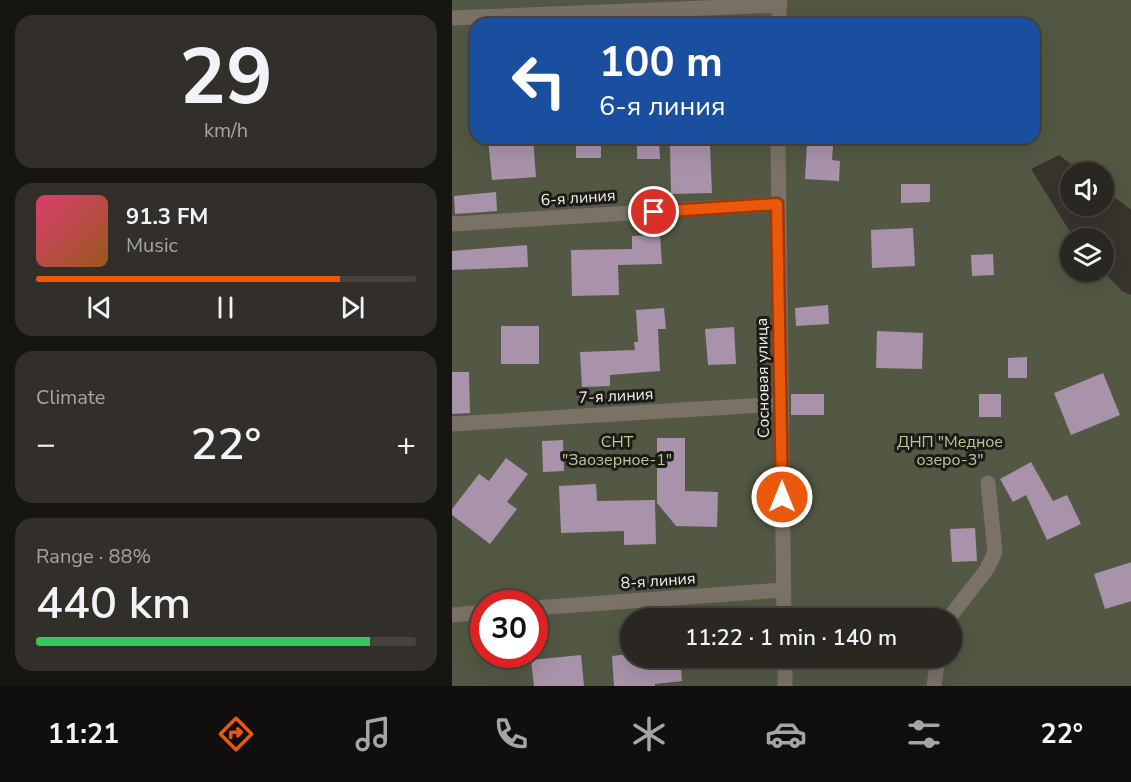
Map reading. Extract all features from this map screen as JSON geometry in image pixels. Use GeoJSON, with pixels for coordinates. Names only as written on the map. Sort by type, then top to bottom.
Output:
{"type":"FeatureCollection","features":[{"type":"Feature","properties":{"kind":"street"},"geometry":{"type":"LineString","coordinates":[[452,18],[779,3]]}},
{"type":"Feature","properties":{"kind":"street","name":"Сосновая улица"},"geometry":{"type":"LineString","coordinates":[[778,144],[784,608]]}},
{"type":"Feature","properties":{"kind":"street","name":"6-я линия"},"geometry":{"type":"LineString","coordinates":[[452,225],[777,204]]}},
{"type":"Feature","properties":{"kind":"street","name":"7-я линия"},"geometry":{"type":"LineString","coordinates":[[452,424],[782,404]]}},
{"type":"Feature","properties":{"kind":"street"},"geometry":{"type":"LineString","coordinates":[[957,608],[987,568],[995,552],[988,483]]}},
{"type":"Feature","properties":{"kind":"street","name":"8-я линия"},"geometry":{"type":"LineString","coordinates":[[548,607],[783,590]]}},
{"type":"Feature","properties":{"kind":"street"},"geometry":{"type":"LineString","coordinates":[[452,615],[470,613]]}},
{"type":"Feature","properties":{"kind":"street"},"geometry":{"type":"LineString","coordinates":[[785,668],[785,686]]}},
{"type":"Feature","properties":{"kind":"street"},"geometry":{"type":"LineString","coordinates":[[934,686],[936,668]]}},
{"type":"Feature","properties":{"kind":"green space"},"geometry":{"type":"Polygon","coordinates":[[[452,0],[1131,0],[1131,210],[1114,197],[1114,162],[1068,162],[1059,155],[1031,169],[1068,228],[1060,228],[1060,282],[1113,282],[1122,291],[1131,295],[1131,686],[452,686],[452,0]]]}},
{"type":"Feature","properties":{"kind":"building"},"geometry":{"type":"Polygon","coordinates":[[[488,144],[533,144],[536,177],[492,180],[488,144]]]}},
{"type":"Feature","properties":{"kind":"building"},"geometry":{"type":"Polygon","coordinates":[[[576,144],[601,144],[601,158],[576,158],[576,144]]]}},
{"type":"Feature","properties":{"kind":"building"},"geometry":{"type":"Polygon","coordinates":[[[637,144],[659,144],[660,159],[637,159],[637,144]]]}},
{"type":"Feature","properties":{"kind":"building"},"geometry":{"type":"Polygon","coordinates":[[[807,144],[833,146],[832,160],[840,161],[839,181],[805,179],[807,144]]]}},
{"type":"Feature","properties":{"kind":"building"},"geometry":{"type":"Polygon","coordinates":[[[710,145],[712,193],[671,194],[670,146],[710,145]]]}},
{"type":"Feature","properties":{"kind":"building"},"geometry":{"type":"Polygon","coordinates":[[[901,184],[930,184],[930,202],[901,203],[901,184]]]}},
{"type":"Feature","properties":{"kind":"building"},"geometry":{"type":"Polygon","coordinates":[[[496,192],[497,211],[455,214],[454,196],[496,192]]]}},
{"type":"Feature","properties":{"kind":"building"},"geometry":{"type":"Polygon","coordinates":[[[913,228],[915,266],[872,268],[871,230],[913,228]]]}},
{"type":"Feature","properties":{"kind":"building"},"geometry":{"type":"Polygon","coordinates":[[[660,235],[662,264],[618,265],[619,295],[572,296],[571,250],[632,249],[632,236],[660,235]]]}},
{"type":"Feature","properties":{"kind":"building"},"geometry":{"type":"Polygon","coordinates":[[[527,245],[528,267],[452,270],[452,251],[527,245]]]}},
{"type":"Feature","properties":{"kind":"building"},"geometry":{"type":"Polygon","coordinates":[[[993,254],[994,275],[972,276],[971,255],[993,254]]]}},
{"type":"Feature","properties":{"kind":"building"},"geometry":{"type":"Polygon","coordinates":[[[828,305],[829,324],[796,326],[795,308],[828,305]]]}},
{"type":"Feature","properties":{"kind":"building"},"geometry":{"type":"Polygon","coordinates":[[[664,308],[666,329],[658,329],[660,371],[610,375],[610,386],[582,387],[580,352],[635,350],[634,342],[638,342],[636,310],[664,308]]]}},
{"type":"Feature","properties":{"kind":"building"},"geometry":{"type":"Polygon","coordinates":[[[501,326],[539,326],[539,364],[501,364],[501,326]]]}},
{"type":"Feature","properties":{"kind":"building"},"geometry":{"type":"Polygon","coordinates":[[[734,327],[736,364],[708,365],[705,329],[734,327]]]}},
{"type":"Feature","properties":{"kind":"building"},"geometry":{"type":"Polygon","coordinates":[[[877,331],[923,333],[922,369],[876,368],[877,331]]]}},
{"type":"Feature","properties":{"kind":"building"},"geometry":{"type":"Polygon","coordinates":[[[1027,357],[1027,378],[1008,378],[1008,358],[1027,357]]]}},
{"type":"Feature","properties":{"kind":"building"},"geometry":{"type":"Polygon","coordinates":[[[452,372],[469,372],[470,413],[452,414],[452,372]]]}},
{"type":"Feature","properties":{"kind":"building"},"geometry":{"type":"Polygon","coordinates":[[[1103,373],[1120,415],[1071,435],[1054,393],[1103,373]]]}},
{"type":"Feature","properties":{"kind":"building"},"geometry":{"type":"Polygon","coordinates":[[[791,394],[824,394],[824,415],[791,415],[791,394]]]}},
{"type":"Feature","properties":{"kind":"building"},"geometry":{"type":"Polygon","coordinates":[[[979,394],[1001,394],[1001,417],[979,417],[979,394]]]}},
{"type":"Feature","properties":{"kind":"building"},"geometry":{"type":"Polygon","coordinates":[[[657,438],[685,438],[685,491],[718,492],[717,527],[676,526],[657,503],[657,438]]]}},
{"type":"Feature","properties":{"kind":"building"},"geometry":{"type":"Polygon","coordinates":[[[563,440],[564,471],[543,472],[542,441],[563,440]]]}},
{"type":"Feature","properties":{"kind":"building"},"geometry":{"type":"Polygon","coordinates":[[[506,458],[528,474],[507,502],[517,509],[490,544],[452,515],[452,509],[479,474],[489,481],[506,458]]]}},
{"type":"Feature","properties":{"kind":"building"},"geometry":{"type":"Polygon","coordinates":[[[1031,462],[1053,501],[1067,495],[1081,524],[1047,540],[1026,495],[1013,502],[1000,479],[1031,462]]]}},
{"type":"Feature","properties":{"kind":"building"},"geometry":{"type":"Polygon","coordinates":[[[596,484],[597,501],[655,500],[656,544],[624,545],[624,531],[561,533],[559,486],[596,484]]]}},
{"type":"Feature","properties":{"kind":"building"},"geometry":{"type":"Polygon","coordinates":[[[975,528],[977,561],[952,562],[950,529],[975,528]]]}},
{"type":"Feature","properties":{"kind":"building"},"geometry":{"type":"Polygon","coordinates":[[[1132,562],[1132,601],[1105,609],[1094,574],[1132,562]]]}},
{"type":"Feature","properties":{"kind":"building"},"geometry":{"type":"Polygon","coordinates":[[[581,655],[584,686],[534,686],[532,668],[548,668],[548,658],[581,655]]]}},
{"type":"Feature","properties":{"kind":"building"},"geometry":{"type":"Polygon","coordinates":[[[620,655],[620,668],[681,668],[682,681],[655,684],[655,686],[614,686],[612,656],[620,655]]]}},
{"type":"Feature","properties":{"kind":"route"},"geometry":{"type":"LineString","coordinates":[[654,212],[777,204],[782,497]]}},
{"type":"Feature","properties":{"kind":"park label","name":"СНТ \"Заозерное-1\""},"geometry":{"type":"Point","coordinates":[617,451]}},
{"type":"Feature","properties":{"kind":"park label","name":"ДНП \"Медное озеро-3\""},"geometry":{"type":"Point","coordinates":[950,451]}}]}
